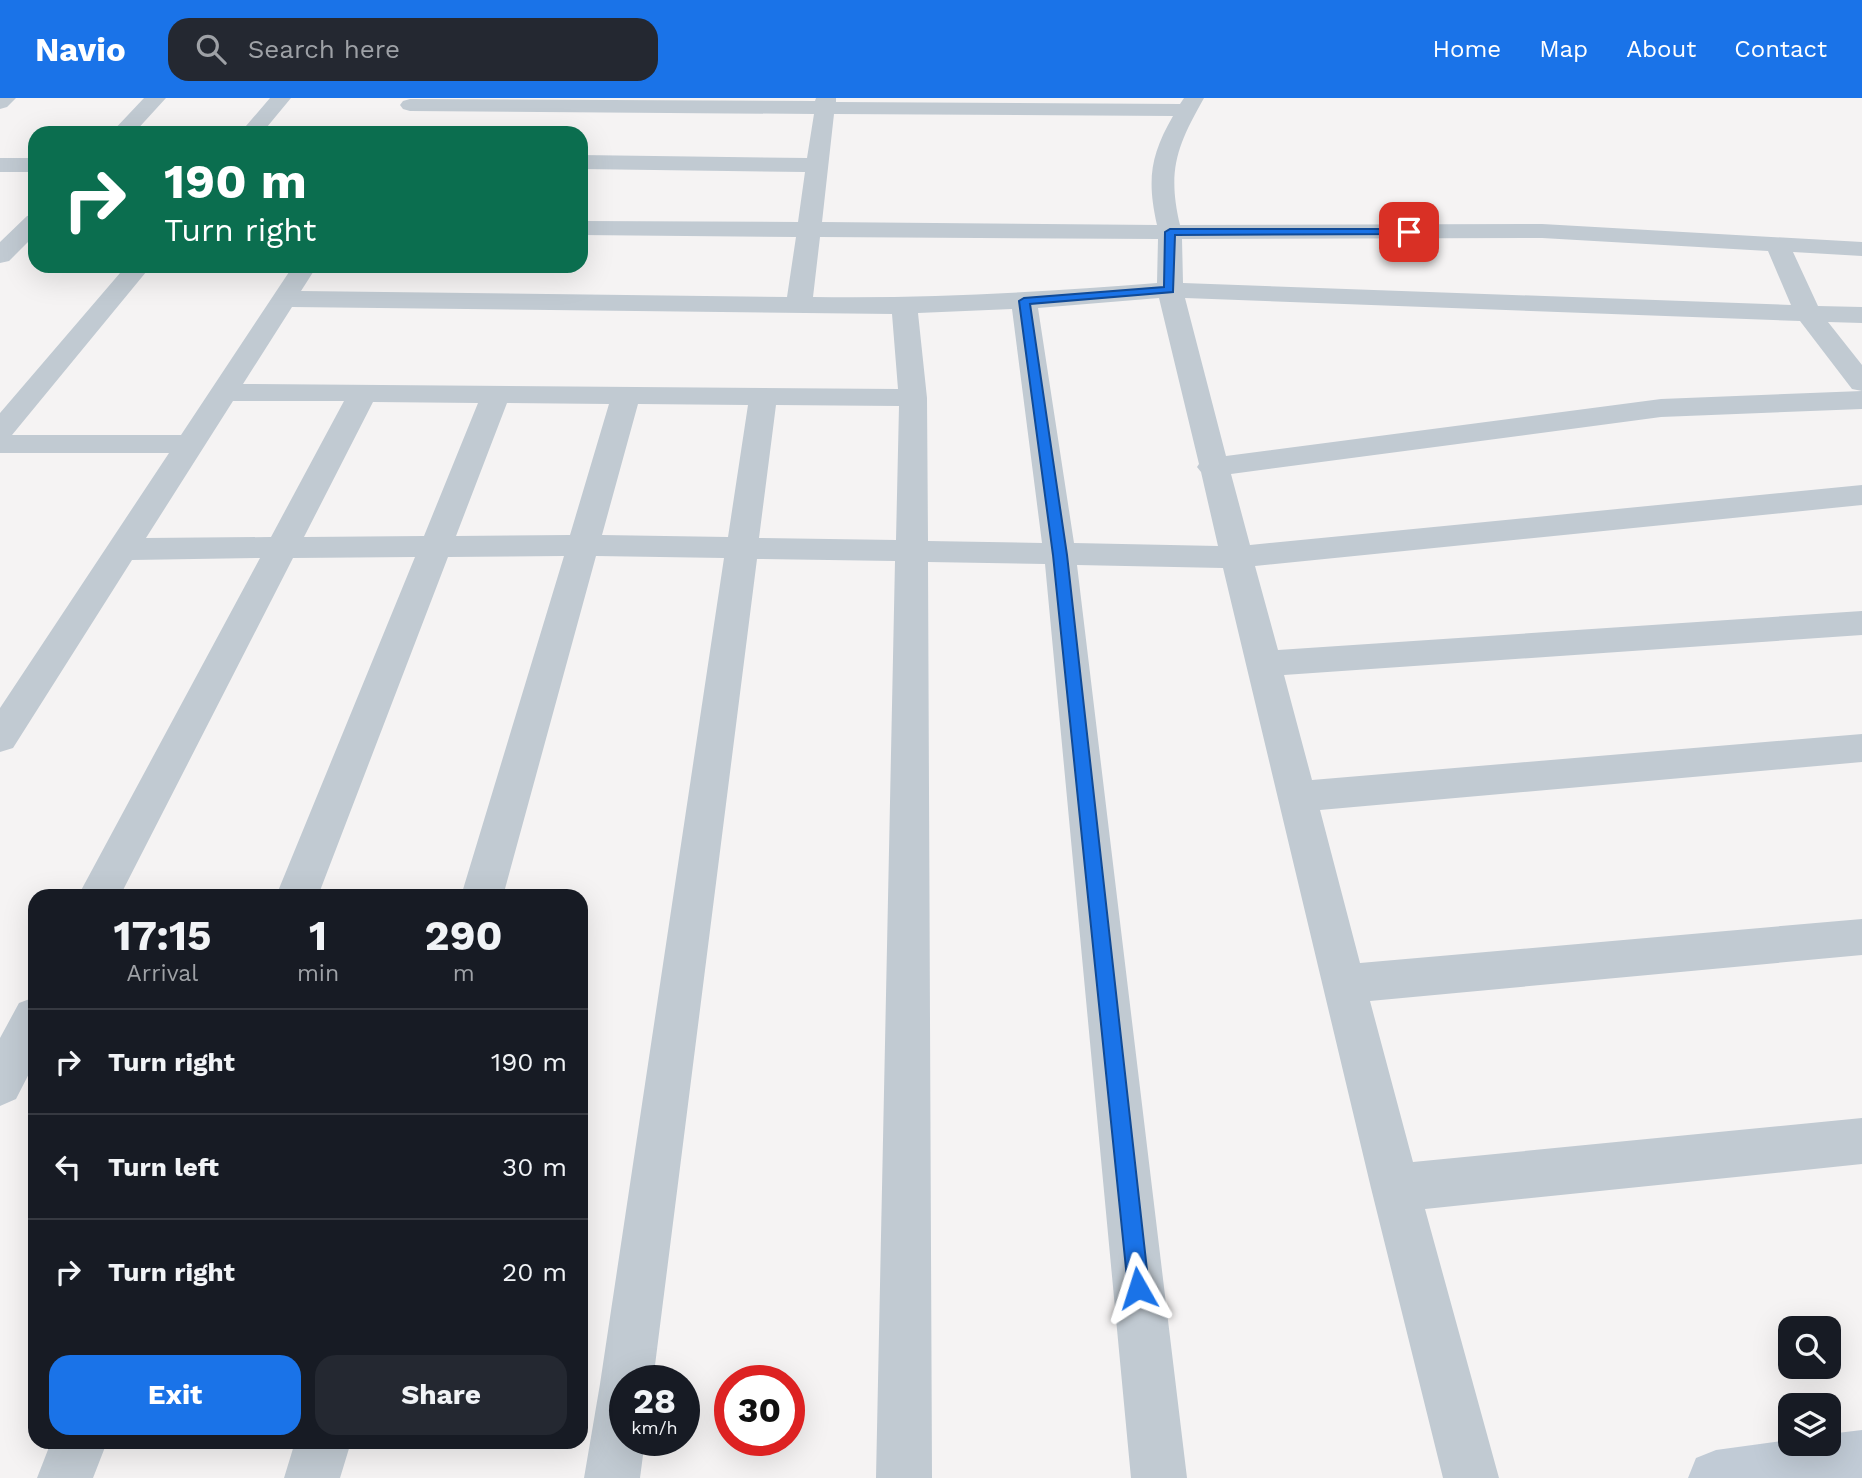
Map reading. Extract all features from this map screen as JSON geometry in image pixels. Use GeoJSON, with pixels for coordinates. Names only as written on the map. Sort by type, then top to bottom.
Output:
{"type":"FeatureCollection","features":[{"type":"Feature","properties":{"kind":"street"},"geometry":{"type":"LineString","coordinates":[[0,103],[6,98]]}},
{"type":"Feature","properties":{"kind":"street"},"geometry":{"type":"LineString","coordinates":[[129,126],[156,98]]}},
{"type":"Feature","properties":{"kind":"street"},"geometry":{"type":"LineString","coordinates":[[257,126],[281,98]]}},
{"type":"Feature","properties":{"kind":"street"},"geometry":{"type":"LineString","coordinates":[[398,124],[412,101],[1191,104]]}},
{"type":"Feature","properties":{"kind":"street"},"geometry":{"type":"LineString","coordinates":[[799,304],[825,103]]}},
{"type":"Feature","properties":{"kind":"street"},"geometry":{"type":"LineString","coordinates":[[1191,104],[1167,145],[1160,175],[1161,194],[1170,232],[1170,290],[1212,467],[1471,1478]]}},
{"type":"Feature","properties":{"kind":"street"},"geometry":{"type":"LineString","coordinates":[[588,162],[817,165]]}},
{"type":"Feature","properties":{"kind":"street"},"geometry":{"type":"LineString","coordinates":[[0,165],[28,165]]}},
{"type":"Feature","properties":{"kind":"street"},"geometry":{"type":"LineString","coordinates":[[0,257],[28,228]]}},
{"type":"Feature","properties":{"kind":"street"},"geometry":{"type":"LineString","coordinates":[[588,228],[1170,232],[1542,231],[1862,249]]}},
{"type":"Feature","properties":{"kind":"street"},"geometry":{"type":"LineString","coordinates":[[1777,244],[1808,313],[1862,383]]}},
{"type":"Feature","properties":{"kind":"street"},"geometry":{"type":"LineString","coordinates":[[0,431],[133,273]]}},
{"type":"Feature","properties":{"kind":"street"},"geometry":{"type":"LineString","coordinates":[[0,738],[15,690],[122,549],[301,273]]}},
{"type":"Feature","properties":{"kind":"street"},"geometry":{"type":"LineString","coordinates":[[284,299],[904,306],[1024,301],[1170,290],[1862,314]]}},
{"type":"Feature","properties":{"kind":"street"},"geometry":{"type":"LineString","coordinates":[[1024,301],[1060,555],[1159,1478]]}},
{"type":"Feature","properties":{"kind":"street"},"geometry":{"type":"LineString","coordinates":[[904,306],[913,398],[904,1478]]}},
{"type":"Feature","properties":{"kind":"street"},"geometry":{"type":"LineString","coordinates":[[224,392],[913,398]]}},
{"type":"Feature","properties":{"kind":"street"},"geometry":{"type":"LineString","coordinates":[[103,889],[363,393]]}},
{"type":"Feature","properties":{"kind":"street"},"geometry":{"type":"LineString","coordinates":[[300,889],[496,394]]}},
{"type":"Feature","properties":{"kind":"street"},"geometry":{"type":"LineString","coordinates":[[484,889],[626,395]]}},
{"type":"Feature","properties":{"kind":"street"},"geometry":{"type":"LineString","coordinates":[[628,1365],[763,397]]}},
{"type":"Feature","properties":{"kind":"street"},"geometry":{"type":"LineString","coordinates":[[1212,467],[1661,408],[1862,400]]}},
{"type":"Feature","properties":{"kind":"street"},"geometry":{"type":"LineString","coordinates":[[0,444],[190,444]]}},
{"type":"Feature","properties":{"kind":"street"},"geometry":{"type":"LineString","coordinates":[[122,549],[584,545],[1235,557],[1862,495]]}},
{"type":"Feature","properties":{"kind":"street"},"geometry":{"type":"LineString","coordinates":[[1262,664],[1862,623]]}},
{"type":"Feature","properties":{"kind":"street"},"geometry":{"type":"LineString","coordinates":[[1296,797],[1862,748]]}},
{"type":"Feature","properties":{"kind":"street"},"geometry":{"type":"LineString","coordinates":[[1343,984],[1862,937]]}},
{"type":"Feature","properties":{"kind":"street"},"geometry":{"type":"LineString","coordinates":[[0,1084],[28,1030]]}},
{"type":"Feature","properties":{"kind":"street"},"geometry":{"type":"LineString","coordinates":[[1395,1188],[1862,1141]]}},
{"type":"Feature","properties":{"kind":"street"},"geometry":{"type":"LineString","coordinates":[[65,1478],[76,1449]]}},
{"type":"Feature","properties":{"kind":"street"},"geometry":{"type":"LineString","coordinates":[[313,1478],[321,1449]]}},
{"type":"Feature","properties":{"kind":"street"},"geometry":{"type":"LineString","coordinates":[[612,1478],[615,1456]]}},
{"type":"Feature","properties":{"kind":"street"},"geometry":{"type":"LineString","coordinates":[[1716,1478],[1861,1460]]}},
{"type":"Feature","properties":{"kind":"route"},"geometry":{"type":"LineString","coordinates":[[1138,1288],[1060,555],[1024,301],[1170,290],[1170,232],[1409,232]]}}]}
